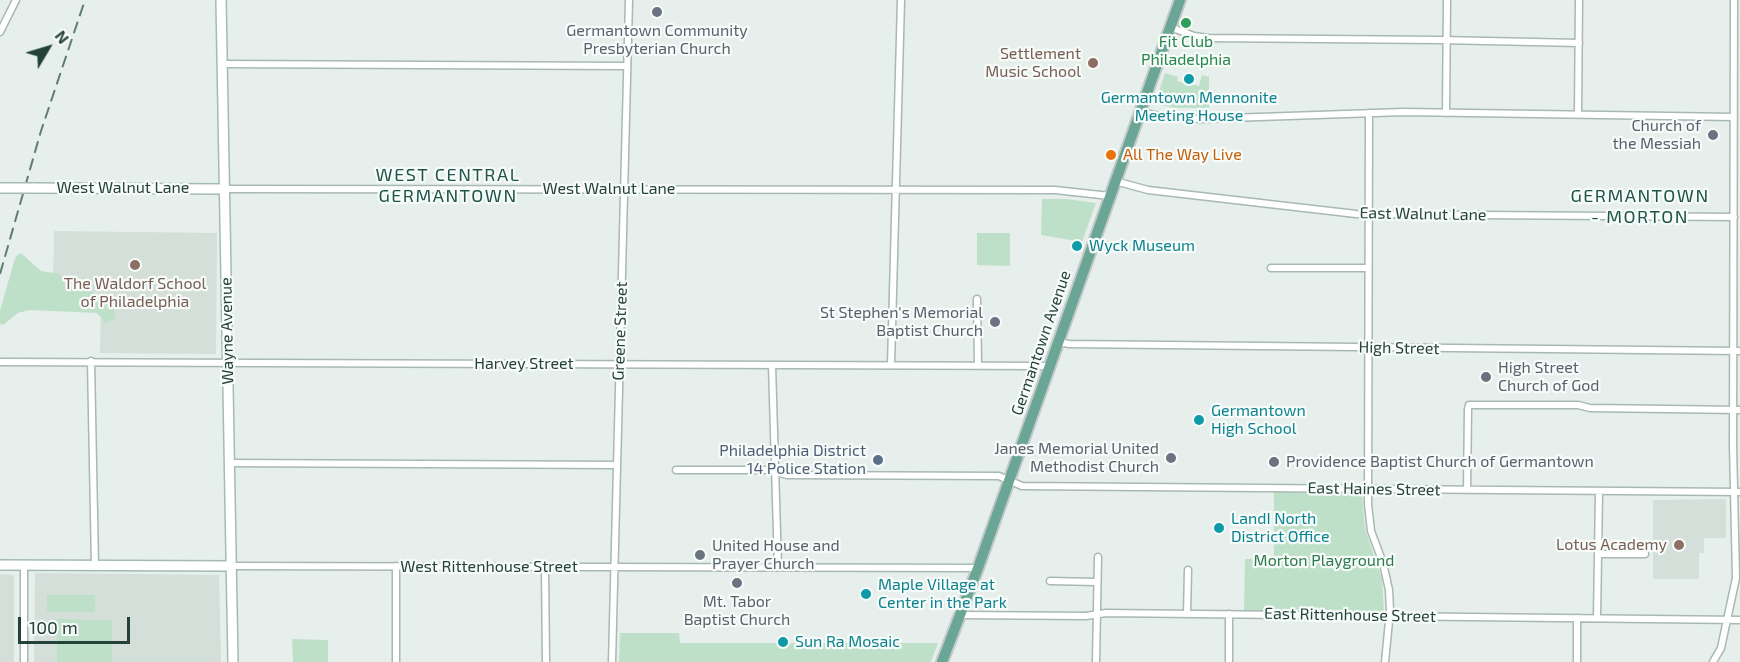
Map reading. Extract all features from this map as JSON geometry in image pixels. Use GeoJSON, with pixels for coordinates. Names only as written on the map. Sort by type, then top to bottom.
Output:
{"type":"FeatureCollection","features":[{"type":"Feature","properties":{"kind":"main road","name":"Wayne Avenue"},"geometry":{"type":"LineString","coordinates":[[221,0],[233,662]]}},
{"type":"Feature","properties":{"kind":"main road","name":"Germantown Avenue"},"geometry":{"type":"LineString","coordinates":[[942,662],[978,568],[1180,0]]}},
{"type":"Feature","properties":{"kind":"main road","name":"West Walnut Lane"},"geometry":{"type":"LineString","coordinates":[[5,188],[224,189]]}},
{"type":"Feature","properties":{"kind":"main road","name":"West Rittenhouse Street"},"geometry":{"type":"LineString","coordinates":[[0,566],[231,566]]}},
{"type":"Feature","properties":{"kind":"street"},"geometry":{"type":"LineString","coordinates":[[0,32],[16,0]]}},
{"type":"Feature","properties":{"kind":"street","name":"Greene Street"},"geometry":{"type":"LineString","coordinates":[[612,662],[629,0]]}},
{"type":"Feature","properties":{"kind":"street"},"geometry":{"type":"LineString","coordinates":[[891,365],[901,0]]}},
{"type":"Feature","properties":{"kind":"street"},"geometry":{"type":"LineString","coordinates":[[1446,113],[1448,0]]}},
{"type":"Feature","properties":{"kind":"street"},"geometry":{"type":"LineString","coordinates":[[1578,114],[1580,0]]}},
{"type":"Feature","properties":{"kind":"street"},"geometry":{"type":"LineString","coordinates":[[1713,662],[1721,648],[1736,578],[1737,351],[1734,217],[1737,157],[1734,117],[1734,0]]}},
{"type":"Feature","properties":{"kind":"street"},"geometry":{"type":"LineString","coordinates":[[1170,27],[1208,39],[1579,43]]}},
{"type":"Feature","properties":{"kind":"street"},"geometry":{"type":"LineString","coordinates":[[222,64],[627,66]]}},
{"type":"Feature","properties":{"kind":"street"},"geometry":{"type":"LineString","coordinates":[[1140,112],[1164,117],[1202,119],[1369,113],[1734,117]]}},
{"type":"Feature","properties":{"kind":"street"},"geometry":{"type":"LineString","coordinates":[[1369,113],[1368,489],[1369,522],[1386,573],[1390,598],[1384,662]]}},
{"type":"Feature","properties":{"kind":"street","name":"East Walnut Lane"},"geometry":{"type":"LineString","coordinates":[[1115,181],[1155,191],[1347,213],[1734,217]]}},
{"type":"Feature","properties":{"kind":"street","name":"West Walnut Lane"},"geometry":{"type":"LineString","coordinates":[[224,189],[1065,190],[1110,196]]}},
{"type":"Feature","properties":{"kind":"street"},"geometry":{"type":"LineString","coordinates":[[1271,268],[1368,268]]}},
{"type":"Feature","properties":{"kind":"street"},"geometry":{"type":"LineString","coordinates":[[977,299],[978,365]]}},
{"type":"Feature","properties":{"kind":"street","name":"High Street"},"geometry":{"type":"LineString","coordinates":[[1058,342],[1070,344],[1737,351]]}},
{"type":"Feature","properties":{"kind":"street"},"geometry":{"type":"LineString","coordinates":[[91,361],[95,566]]}},
{"type":"Feature","properties":{"kind":"street","name":"Harvey Street"},"geometry":{"type":"LineString","coordinates":[[0,362],[1049,366]]}},
{"type":"Feature","properties":{"kind":"street"},"geometry":{"type":"LineString","coordinates":[[772,365],[778,567]]}},
{"type":"Feature","properties":{"kind":"street"},"geometry":{"type":"LineString","coordinates":[[1467,490],[1468,406],[1511,404],[1578,405],[1590,408],[1737,410]]}},
{"type":"Feature","properties":{"kind":"street"},"geometry":{"type":"LineString","coordinates":[[229,463],[616,465]]}},
{"type":"Feature","properties":{"kind":"street","name":"East Haines Street"},"geometry":{"type":"LineString","coordinates":[[676,470],[768,470],[788,475],[999,476],[1022,486],[1737,492]]}},
{"type":"Feature","properties":{"kind":"street"},"geometry":{"type":"LineString","coordinates":[[1597,618],[1599,491]]}},
{"type":"Feature","properties":{"kind":"street"},"geometry":{"type":"LineString","coordinates":[[1598,554],[1645,554]]}},
{"type":"Feature","properties":{"kind":"street"},"geometry":{"type":"LineString","coordinates":[[1096,662],[1098,557]]}},
{"type":"Feature","properties":{"kind":"street"},"geometry":{"type":"LineString","coordinates":[[24,566],[24,662]]}},
{"type":"Feature","properties":{"kind":"street","name":"West Rittenhouse Street"},"geometry":{"type":"LineString","coordinates":[[231,566],[978,568]]}},
{"type":"Feature","properties":{"kind":"street"},"geometry":{"type":"LineString","coordinates":[[396,566],[396,662]]}},
{"type":"Feature","properties":{"kind":"street"},"geometry":{"type":"LineString","coordinates":[[545,567],[546,662]]}},
{"type":"Feature","properties":{"kind":"street"},"geometry":{"type":"LineString","coordinates":[[1187,614],[1188,570]]}},
{"type":"Feature","properties":{"kind":"street"},"geometry":{"type":"LineString","coordinates":[[1050,582],[1097,582]]}},
{"type":"Feature","properties":{"kind":"street","name":"East Rittenhouse Street"},"geometry":{"type":"LineString","coordinates":[[960,615],[1086,616],[1106,613],[1740,620]]}},
{"type":"Feature","properties":{"kind":"street"},"geometry":{"type":"LineString","coordinates":[[1229,614],[1229,662]]}},
{"type":"Feature","properties":{"kind":"street"},"geometry":{"type":"LineString","coordinates":[[1577,618],[1577,662]]}},
{"type":"Feature","properties":{"kind":"shaded area","name":"The Waldorf School of Philadelphia"},"geometry":{"type":"Polygon","coordinates":[[[54,231],[217,233],[216,354],[100,353],[101,298],[53,297],[54,231]]]}},
{"type":"Feature","properties":{"kind":"shaded area","name":"Lotus Academy"},"geometry":{"type":"Polygon","coordinates":[[[1726,499],[1726,538],[1704,538],[1704,553],[1699,553],[1699,579],[1653,579],[1653,500],[1726,499]]]}},
{"type":"Feature","properties":{"kind":"shaded area"},"geometry":{"type":"Polygon","coordinates":[[[35,573],[219,575],[221,662],[34,662],[35,573]]]}},
{"type":"Feature","properties":{"kind":"shaded area"},"geometry":{"type":"Polygon","coordinates":[[[0,574],[14,575],[14,662],[0,662],[0,574]]]}},
{"type":"Feature","properties":{"kind":"green space"},"geometry":{"type":"Polygon","coordinates":[[[1165,73],[1178,77],[1177,81],[1199,86],[1202,75],[1209,77],[1209,108],[1174,108],[1155,103],[1165,73]]]}},
{"type":"Feature","properties":{"kind":"green space"},"geometry":{"type":"Polygon","coordinates":[[[1042,199],[1096,203],[1082,242],[1041,235],[1042,199]]]}},
{"type":"Feature","properties":{"kind":"green space"},"geometry":{"type":"Polygon","coordinates":[[[977,233],[1010,233],[1010,266],[977,265],[977,233]]]}},
{"type":"Feature","properties":{"kind":"green space"},"geometry":{"type":"Polygon","coordinates":[[[21,253],[41,271],[60,274],[68,290],[81,288],[90,291],[113,306],[116,318],[106,323],[97,313],[29,310],[18,313],[3,325],[0,324],[0,311],[13,265],[16,256],[21,253]]]}},
{"type":"Feature","properties":{"kind":"green space","name":"Morton Playground"},"geometry":{"type":"Polygon","coordinates":[[[1274,492],[1362,494],[1365,529],[1382,579],[1384,611],[1244,611],[1245,559],[1274,559],[1274,492]]]}},
{"type":"Feature","properties":{"kind":"green space"},"geometry":{"type":"Polygon","coordinates":[[[47,595],[95,595],[95,612],[47,612],[47,595]]]}},
{"type":"Feature","properties":{"kind":"green space"},"geometry":{"type":"Polygon","coordinates":[[[57,619],[112,620],[112,662],[57,662],[57,619]]]}},
{"type":"Feature","properties":{"kind":"green space"},"geometry":{"type":"Polygon","coordinates":[[[620,633],[679,633],[680,643],[938,643],[931,662],[619,662],[620,633]]]}},
{"type":"Feature","properties":{"kind":"green space"},"geometry":{"type":"Polygon","coordinates":[[[292,639],[328,640],[328,662],[293,662],[292,639]]]}},
{"type":"Feature","properties":{"kind":"railway"},"geometry":{"type":"LineString","coordinates":[[0,274],[41,131],[85,0]]}},
{"type":"Feature","properties":{"kind":"place","name":"Germantown Community Presbyterian Church"},"geometry":{"type":"Point","coordinates":[657,12]}},
{"type":"Feature","properties":{"kind":"place","name":"Fit Club Philadelphia"},"geometry":{"type":"Point","coordinates":[1186,23]}},
{"type":"Feature","properties":{"kind":"place","name":"Settlement Music School"},"geometry":{"type":"Point","coordinates":[1093,63]}},
{"type":"Feature","properties":{"kind":"place","name":"Germantown Mennonite Meeting House"},"geometry":{"type":"Point","coordinates":[1189,79]}},
{"type":"Feature","properties":{"kind":"place","name":"Church of the Messiah"},"geometry":{"type":"Point","coordinates":[1713,135]}},
{"type":"Feature","properties":{"kind":"place","name":"All The Way Live"},"geometry":{"type":"Point","coordinates":[1111,155]}},
{"type":"Feature","properties":{"kind":"place","name":"Wyck Museum"},"geometry":{"type":"Point","coordinates":[1077,246]}},
{"type":"Feature","properties":{"kind":"place","name":"The Waldorf School of Philadelphia"},"geometry":{"type":"Point","coordinates":[135,265]}},
{"type":"Feature","properties":{"kind":"place","name":"St Stephen's Memorial Baptist Church"},"geometry":{"type":"Point","coordinates":[995,322]}},
{"type":"Feature","properties":{"kind":"place","name":"High Street Church of God"},"geometry":{"type":"Point","coordinates":[1486,377]}},
{"type":"Feature","properties":{"kind":"place","name":"Germantown High School"},"geometry":{"type":"Point","coordinates":[1199,420]}},
{"type":"Feature","properties":{"kind":"place","name":"Janes Memorial United Methodist Church"},"geometry":{"type":"Point","coordinates":[1171,458]}},
{"type":"Feature","properties":{"kind":"place","name":"Philadelphia District 14 Police Station"},"geometry":{"type":"Point","coordinates":[878,460]}},
{"type":"Feature","properties":{"kind":"place","name":"Providence Baptist Church of Germantown"},"geometry":{"type":"Point","coordinates":[1274,462]}},
{"type":"Feature","properties":{"kind":"place","name":"LandI North District Office"},"geometry":{"type":"Point","coordinates":[1219,528]}},
{"type":"Feature","properties":{"kind":"place","name":"Lotus Academy"},"geometry":{"type":"Point","coordinates":[1679,545]}},
{"type":"Feature","properties":{"kind":"place","name":"United House and Prayer Church"},"geometry":{"type":"Point","coordinates":[700,555]}},
{"type":"Feature","properties":{"kind":"place","name":"Mt. Tabor Baptist Church"},"geometry":{"type":"Point","coordinates":[737,583]}},
{"type":"Feature","properties":{"kind":"place","name":"Maple Village at Center in the Park"},"geometry":{"type":"Point","coordinates":[866,594]}},
{"type":"Feature","properties":{"kind":"place","name":"Sun Ra Mosaic"},"geometry":{"type":"Point","coordinates":[783,642]}},
{"type":"Feature","properties":{"kind":"district","name":"WEST CENTRAL GERMANTOWN"},"geometry":{"type":"Point","coordinates":[448,186]}},
{"type":"Feature","properties":{"kind":"district","name":"GERMANTOWN - MORTON"},"geometry":{"type":"Point","coordinates":[1640,206]}}]}
